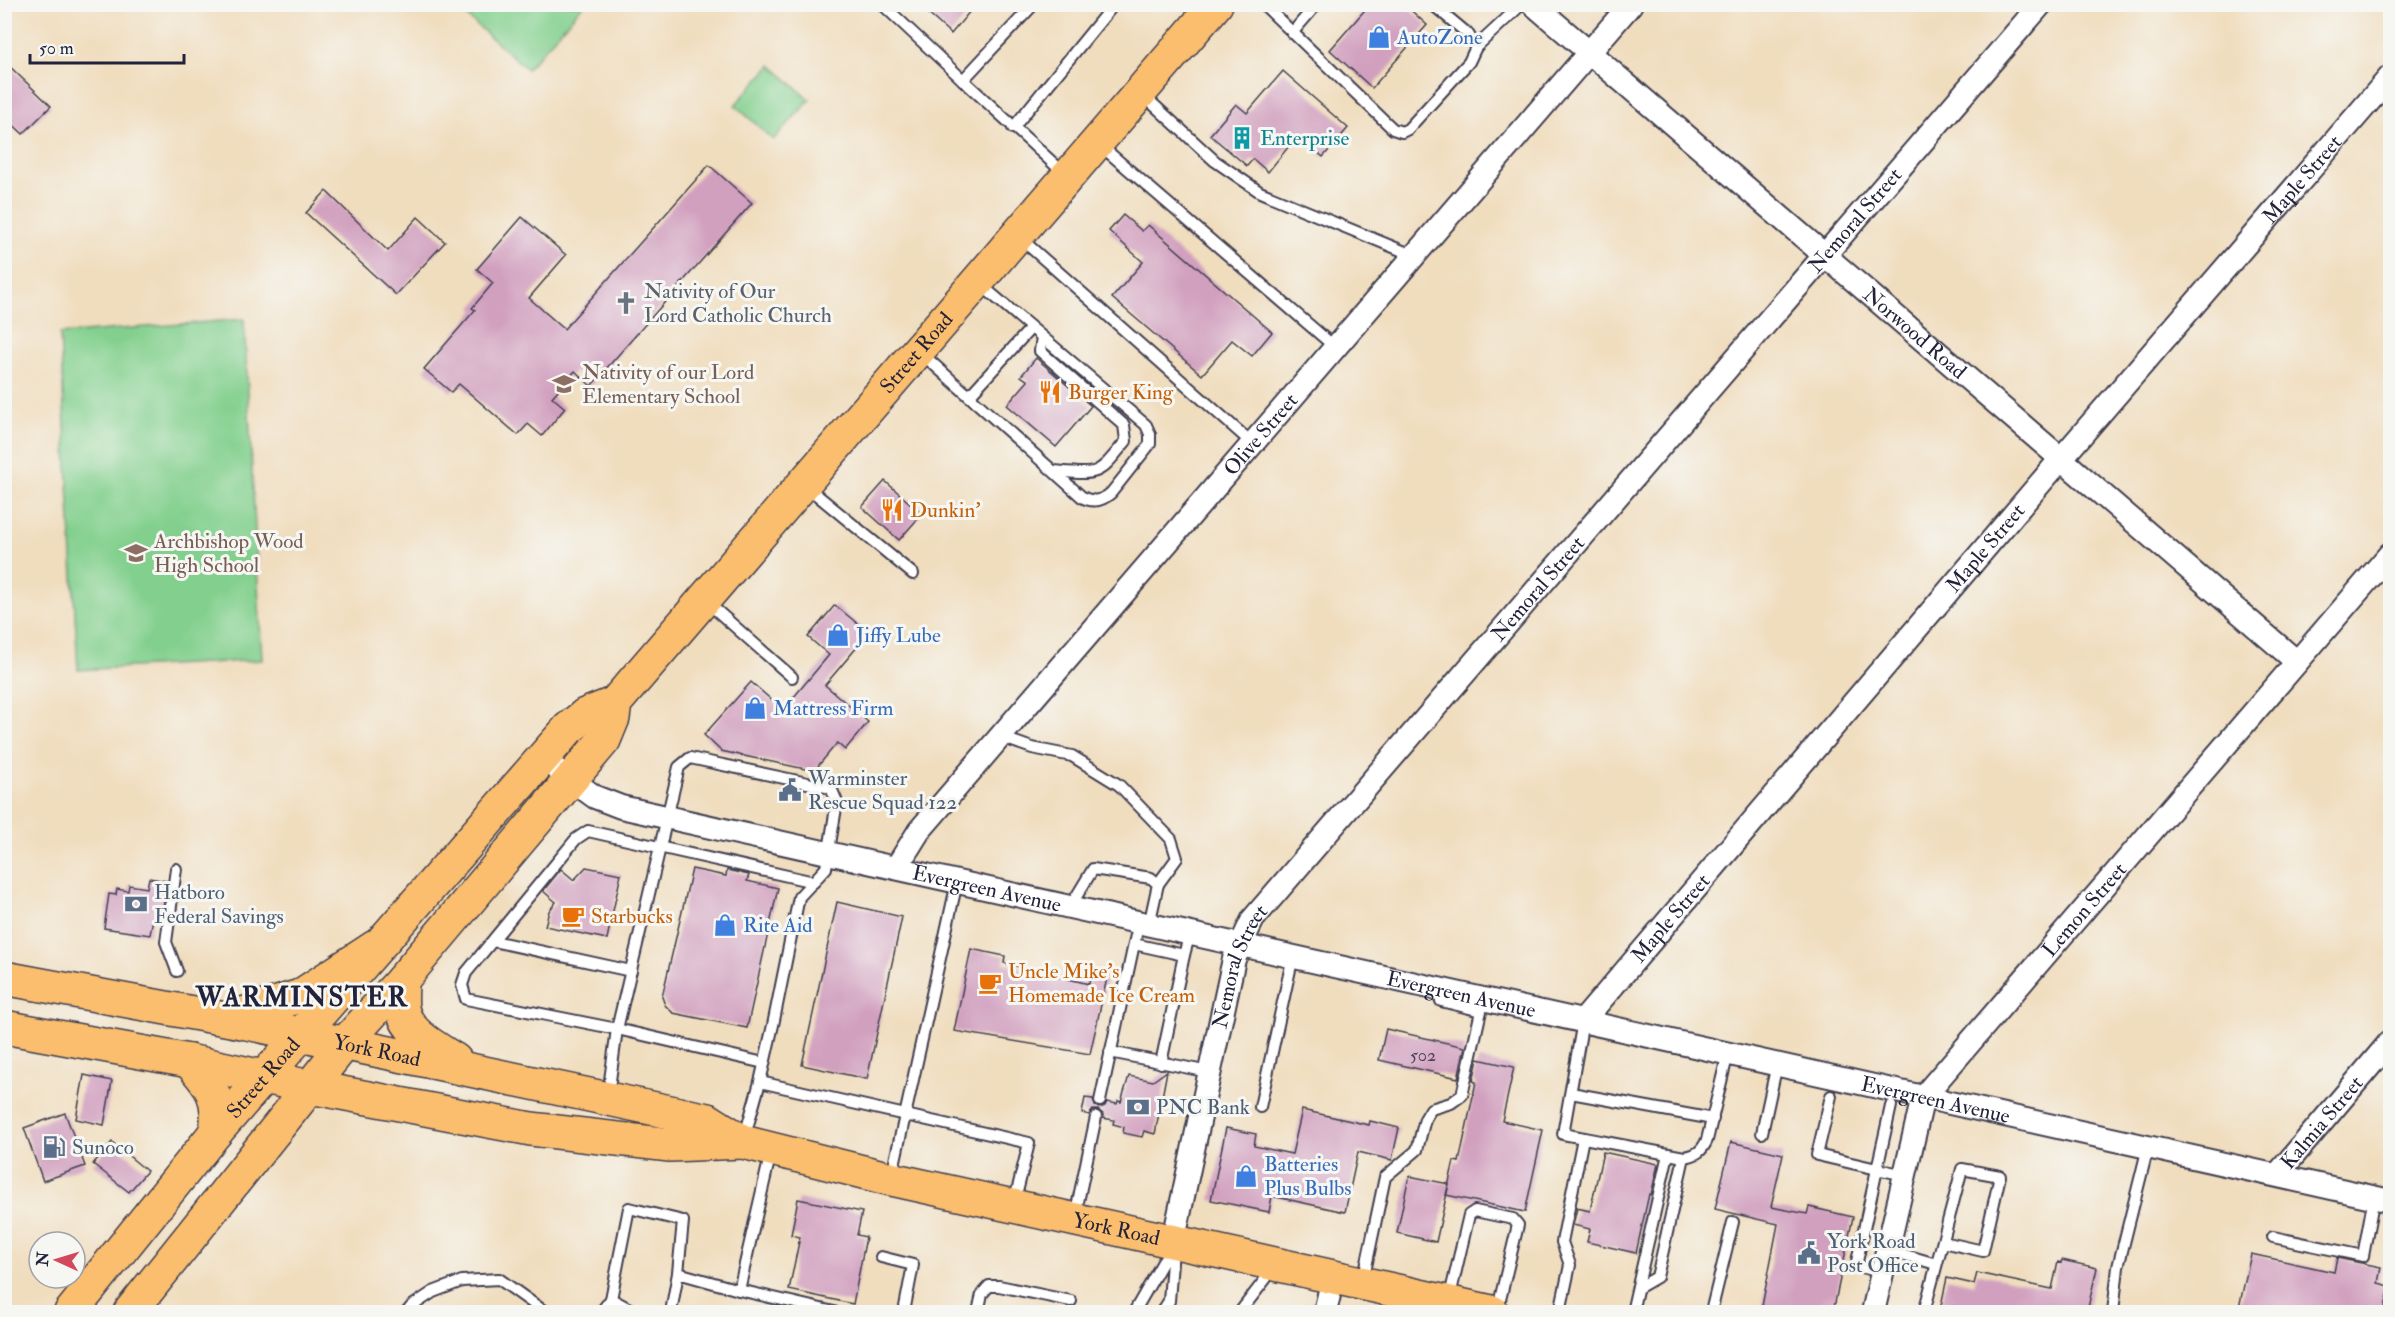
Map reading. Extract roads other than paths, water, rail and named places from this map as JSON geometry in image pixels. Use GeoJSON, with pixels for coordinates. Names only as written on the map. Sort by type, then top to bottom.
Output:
{"type":"FeatureCollection","features":[{"type":"Feature","properties":{"kind":"main road","name":"Street Road"},"geometry":{"type":"LineString","coordinates":[[71,1312],[216,1132],[375,947],[568,729],[585,715],[615,703],[1216,4]]}},
{"type":"Feature","properties":{"kind":"main road","name":"Street Road"},"geometry":{"type":"LineString","coordinates":[[130,1312],[345,1043],[402,980],[604,740],[613,718],[615,703]]}},
{"type":"Feature","properties":{"kind":"main road"},"geometry":{"type":"LineString","coordinates":[[228,1019],[300,996],[375,947]]}},
{"type":"Feature","properties":{"kind":"main road","name":"York Road"},"geometry":{"type":"LineString","coordinates":[[4,978],[228,1019],[708,1120],[757,1145],[891,1179],[1492,1312]]}},
{"type":"Feature","properties":{"kind":"main road"},"geometry":{"type":"LineString","coordinates":[[402,980],[402,1008],[407,1021],[420,1037],[469,1070]]}},
{"type":"Feature","properties":{"kind":"main road","name":"York Road"},"geometry":{"type":"LineString","coordinates":[[4,1026],[531,1129],[670,1145],[757,1145]]}},
{"type":"Feature","properties":{"kind":"main road"},"geometry":{"type":"LineString","coordinates":[[189,1061],[208,1082],[217,1102],[216,1132]]}},
{"type":"Feature","properties":{"kind":"street","name":"Norwood Road"},"geometry":{"type":"LineString","coordinates":[[1533,4],[2297,663]]}},
{"type":"Feature","properties":{"kind":"street","name":"Olive Street"},"geometry":{"type":"LineString","coordinates":[[896,868],[919,831],[1631,4]]}},
{"type":"Feature","properties":{"kind":"street","name":"Nemoral Street"},"geometry":{"type":"LineString","coordinates":[[1173,1243],[1234,959],[1253,919],[2042,4]]}},
{"type":"Feature","properties":{"kind":"street","name":"Maple Street"},"geometry":{"type":"LineString","coordinates":[[1583,1021],[2060,460],[2391,76]]}},
{"type":"Feature","properties":{"kind":"street","name":"Lemon Street"},"geometry":{"type":"LineString","coordinates":[[1873,1312],[1923,1097],[2391,554]]}},
{"type":"Feature","properties":{"kind":"street","name":"Evergreen Avenue"},"geometry":{"type":"LineString","coordinates":[[543,759],[595,797],[607,803],[1149,924],[1187,944],[1241,945],[1293,956],[2382,1199]]}},
{"type":"Feature","properties":{"kind":"street","name":"Kalmia Street"},"geometry":{"type":"LineString","coordinates":[[2277,1175],[2391,1042]]}},
{"type":"Feature","properties":{"kind":"street"},"geometry":{"type":"LineString","coordinates":[[1325,1312],[1348,1281]]}},
{"type":"Feature","properties":{"kind":"lane"},"geometry":{"type":"LineString","coordinates":[[882,4],[1068,177]]}},
{"type":"Feature","properties":{"kind":"lane"},"geometry":{"type":"LineString","coordinates":[[963,80],[1034,4]]}},
{"type":"Feature","properties":{"kind":"lane"},"geometry":{"type":"LineString","coordinates":[[1013,128],[1114,4]]}},
{"type":"Feature","properties":{"kind":"lane"},"geometry":{"type":"LineString","coordinates":[[1263,4],[1393,129],[1402,132],[1408,129],[1470,62],[1476,47],[1522,4]]}},
{"type":"Feature","properties":{"kind":"lane"},"geometry":{"type":"LineString","coordinates":[[1292,33],[1317,4]]}},
{"type":"Feature","properties":{"kind":"lane"},"geometry":{"type":"LineString","coordinates":[[1432,4],[1468,34],[1476,47]]}},
{"type":"Feature","properties":{"kind":"lane"},"geometry":{"type":"LineString","coordinates":[[1140,93],[1215,161],[1260,192],[1415,256]]}},
{"type":"Feature","properties":{"kind":"lane"},"geometry":{"type":"LineString","coordinates":[[1097,143],[1337,348]]}},
{"type":"Feature","properties":{"kind":"lane"},"geometry":{"type":"LineString","coordinates":[[1017,236],[1254,444]]}},
{"type":"Feature","properties":{"kind":"lane"},"geometry":{"type":"LineString","coordinates":[[918,350],[1089,500],[1104,499],[1150,444],[1150,434],[1146,425],[977,282]]}},
{"type":"Feature","properties":{"kind":"lane"},"geometry":{"type":"LineString","coordinates":[[969,396],[1031,328]]}},
{"type":"Feature","properties":{"kind":"lane"},"geometry":{"type":"LineString","coordinates":[[1042,337],[1040,351],[1124,425],[1126,441],[1102,470],[1089,474],[1054,471]]}},
{"type":"Feature","properties":{"kind":"lane"},"geometry":{"type":"LineString","coordinates":[[804,484],[913,574]]}},
{"type":"Feature","properties":{"kind":"lane"},"geometry":{"type":"LineString","coordinates":[[704,600],[792,677]]}},
{"type":"Feature","properties":{"kind":"lane"},"geometry":{"type":"LineString","coordinates":[[1001,737],[1032,748],[1071,756],[1119,785],[1171,839],[1177,858],[1158,884],[1149,924],[1138,926],[1100,1101]]}},
{"type":"Feature","properties":{"kind":"lane"},"geometry":{"type":"LineString","coordinates":[[607,1098],[617,1029],[679,767],[690,758],[831,788],[837,802],[826,868],[799,897],[759,1082],[757,1145],[739,1290]]}},
{"type":"Feature","properties":{"kind":"lane"},"geometry":{"type":"LineString","coordinates":[[764,1063],[617,1029],[466,999],[462,985],[466,973],[576,839],[588,831],[814,882]]}},
{"type":"Feature","properties":{"kind":"lane"},"geometry":{"type":"LineString","coordinates":[[176,869],[166,942],[177,971]]}},
{"type":"Feature","properties":{"kind":"lane"},"geometry":{"type":"LineString","coordinates":[[1070,907],[1093,869],[1151,878],[1158,884]]}},
{"type":"Feature","properties":{"kind":"lane"},"geometry":{"type":"LineString","coordinates":[[891,1179],[957,882]]}},
{"type":"Feature","properties":{"kind":"lane"},"geometry":{"type":"LineString","coordinates":[[493,941],[631,971]]}},
{"type":"Feature","properties":{"kind":"lane"},"geometry":{"type":"LineString","coordinates":[[1134,944],[1187,944],[1161,1063]]}},
{"type":"Feature","properties":{"kind":"lane"},"geometry":{"type":"LineString","coordinates":[[1260,1107],[1293,956]]}},
{"type":"Feature","properties":{"kind":"lane"},"geometry":{"type":"LineString","coordinates":[[1348,1281],[1385,1177],[1417,1150],[1425,1119],[1431,1109],[1451,1103],[1462,1095],[1481,1011],[1441,1001],[1443,990]]}},
{"type":"Feature","properties":{"kind":"lane"},"geometry":{"type":"LineString","coordinates":[[1583,1021],[1563,1134],[1684,1157],[1693,1156],[1702,1150],[1707,1140],[1728,1053]]}},
{"type":"Feature","properties":{"kind":"lane"},"geometry":{"type":"LineString","coordinates":[[1110,1052],[1209,1072]]}},
{"type":"Feature","properties":{"kind":"lane"},"geometry":{"type":"LineString","coordinates":[[1762,1133],[1777,1064]]}},
{"type":"Feature","properties":{"kind":"lane"},"geometry":{"type":"LineString","coordinates":[[759,1082],[1029,1143],[1014,1207]]}},
{"type":"Feature","properties":{"kind":"lane"},"geometry":{"type":"LineString","coordinates":[[1571,1093],[1713,1119]]}},
{"type":"Feature","properties":{"kind":"lane"},"geometry":{"type":"LineString","coordinates":[[1831,1096],[1817,1155],[1905,1175]]}},
{"type":"Feature","properties":{"kind":"lane"},"geometry":{"type":"LineString","coordinates":[[1891,1106],[1856,1266],[1885,1261],[1936,1264]]}},
{"type":"Feature","properties":{"kind":"lane"},"geometry":{"type":"LineString","coordinates":[[1074,1220],[1096,1117]]}},
{"type":"Feature","properties":{"kind":"lane"},"geometry":{"type":"LineString","coordinates":[[1560,1312],[1570,1265],[1562,1242],[1583,1138]]}},
{"type":"Feature","properties":{"kind":"lane"},"geometry":{"type":"LineString","coordinates":[[2114,1312],[2118,1267],[2148,1147]]}},
{"type":"Feature","properties":{"kind":"lane"},"geometry":{"type":"LineString","coordinates":[[1632,1312],[1668,1154]]}},
{"type":"Feature","properties":{"kind":"lane"},"geometry":{"type":"LineString","coordinates":[[1638,1288],[1657,1277],[1684,1157]]}},
{"type":"Feature","properties":{"kind":"lane"},"geometry":{"type":"LineString","coordinates":[[1924,1312],[1962,1169],[2000,1176],[1983,1251],[1943,1242]]}},
{"type":"Feature","properties":{"kind":"lane"},"geometry":{"type":"LineString","coordinates":[[2273,1237],[2363,1256],[2382,1199]]}},
{"type":"Feature","properties":{"kind":"lane"},"geometry":{"type":"LineString","coordinates":[[601,1312],[611,1299],[629,1208],[683,1221],[678,1273],[670,1312]]}},
{"type":"Feature","properties":{"kind":"lane"},"geometry":{"type":"LineString","coordinates":[[1449,1303],[1469,1215],[1475,1211],[1514,1219],[1518,1225],[1497,1312]]}},
{"type":"Feature","properties":{"kind":"lane"},"geometry":{"type":"LineString","coordinates":[[1711,1312],[1733,1222]]}},
{"type":"Feature","properties":{"kind":"lane"},"geometry":{"type":"LineString","coordinates":[[1134,1312],[1173,1243]]}},
{"type":"Feature","properties":{"kind":"lane"},"geometry":{"type":"LineString","coordinates":[[1162,1312],[1169,1301],[1173,1243]]}},
{"type":"Feature","properties":{"kind":"lane"},"geometry":{"type":"LineString","coordinates":[[881,1257],[913,1264],[904,1312]]}},
{"type":"Feature","properties":{"kind":"lane"},"geometry":{"type":"LineString","coordinates":[[1239,1312],[1276,1265]]}},
{"type":"Feature","properties":{"kind":"lane"},"geometry":{"type":"LineString","coordinates":[[678,1273],[834,1312]]}},
{"type":"Feature","properties":{"kind":"lane"},"geometry":{"type":"LineString","coordinates":[[406,1312],[433,1292],[462,1281],[499,1279],[545,1312]]}},
{"type":"Feature","properties":{"kind":"lane"},"geometry":{"type":"LineString","coordinates":[[978,1312],[982,1294],[989,1286],[1071,1301]]}},
{"type":"Feature","properties":{"kind":"lane"},"geometry":{"type":"LineString","coordinates":[[611,1299],[635,1312]]}},
{"type":"Feature","properties":{"kind":"place","name":"AutoZone"},"geometry":{"type":"Point","coordinates":[1379,37]}},
{"type":"Feature","properties":{"kind":"place","name":"Enterprise"},"geometry":{"type":"Point","coordinates":[1242,138]}},
{"type":"Feature","properties":{"kind":"place","name":"Nativity of Our Lord Catholic Church"},"geometry":{"type":"Point","coordinates":[626,303]}},
{"type":"Feature","properties":{"kind":"place","name":"Nativity of our Lord Elementary School"},"geometry":{"type":"Point","coordinates":[564,384]}},
{"type":"Feature","properties":{"kind":"place","name":"Burger King"},"geometry":{"type":"Point","coordinates":[1050,392]}},
{"type":"Feature","properties":{"kind":"place","name":"Dunkin'"},"geometry":{"type":"Point","coordinates":[892,510]}},
{"type":"Feature","properties":{"kind":"place","name":"Archbishop Wood High School"},"geometry":{"type":"Point","coordinates":[136,553]}},
{"type":"Feature","properties":{"kind":"place","name":"Jiffy Lube"},"geometry":{"type":"Point","coordinates":[838,635]}},
{"type":"Feature","properties":{"kind":"place","name":"Mattress Firm"},"geometry":{"type":"Point","coordinates":[755,708]}},
{"type":"Feature","properties":{"kind":"place","name":"Warminster Rescue Squad 122"},"geometry":{"type":"Point","coordinates":[790,790]}},
{"type":"Feature","properties":{"kind":"place","name":"Hatboro Federal Savings"},"geometry":{"type":"Point","coordinates":[136,904]}},
{"type":"Feature","properties":{"kind":"place","name":"Starbucks"},"geometry":{"type":"Point","coordinates":[573,916]}},
{"type":"Feature","properties":{"kind":"place","name":"Rite Aid"},"geometry":{"type":"Point","coordinates":[725,925]}},
{"type":"Feature","properties":{"kind":"place","name":"Uncle Mike's Homemade Ice Cream"},"geometry":{"type":"Point","coordinates":[990,983]}},
{"type":"Feature","properties":{"kind":"place","name":"PNC Bank"},"geometry":{"type":"Point","coordinates":[1138,1107]}},
{"type":"Feature","properties":{"kind":"place","name":"Sunoco"},"geometry":{"type":"Point","coordinates":[54,1147]}},
{"type":"Feature","properties":{"kind":"place","name":"Batteries Plus Bulbs"},"geometry":{"type":"Point","coordinates":[1246,1176]}},
{"type":"Feature","properties":{"kind":"place","name":"York Road Post Office"},"geometry":{"type":"Point","coordinates":[1809,1253]}},
{"type":"Feature","properties":{"kind":"district","name":"WARMINSTER"},"geometry":{"type":"Point","coordinates":[302,997]}}]}
